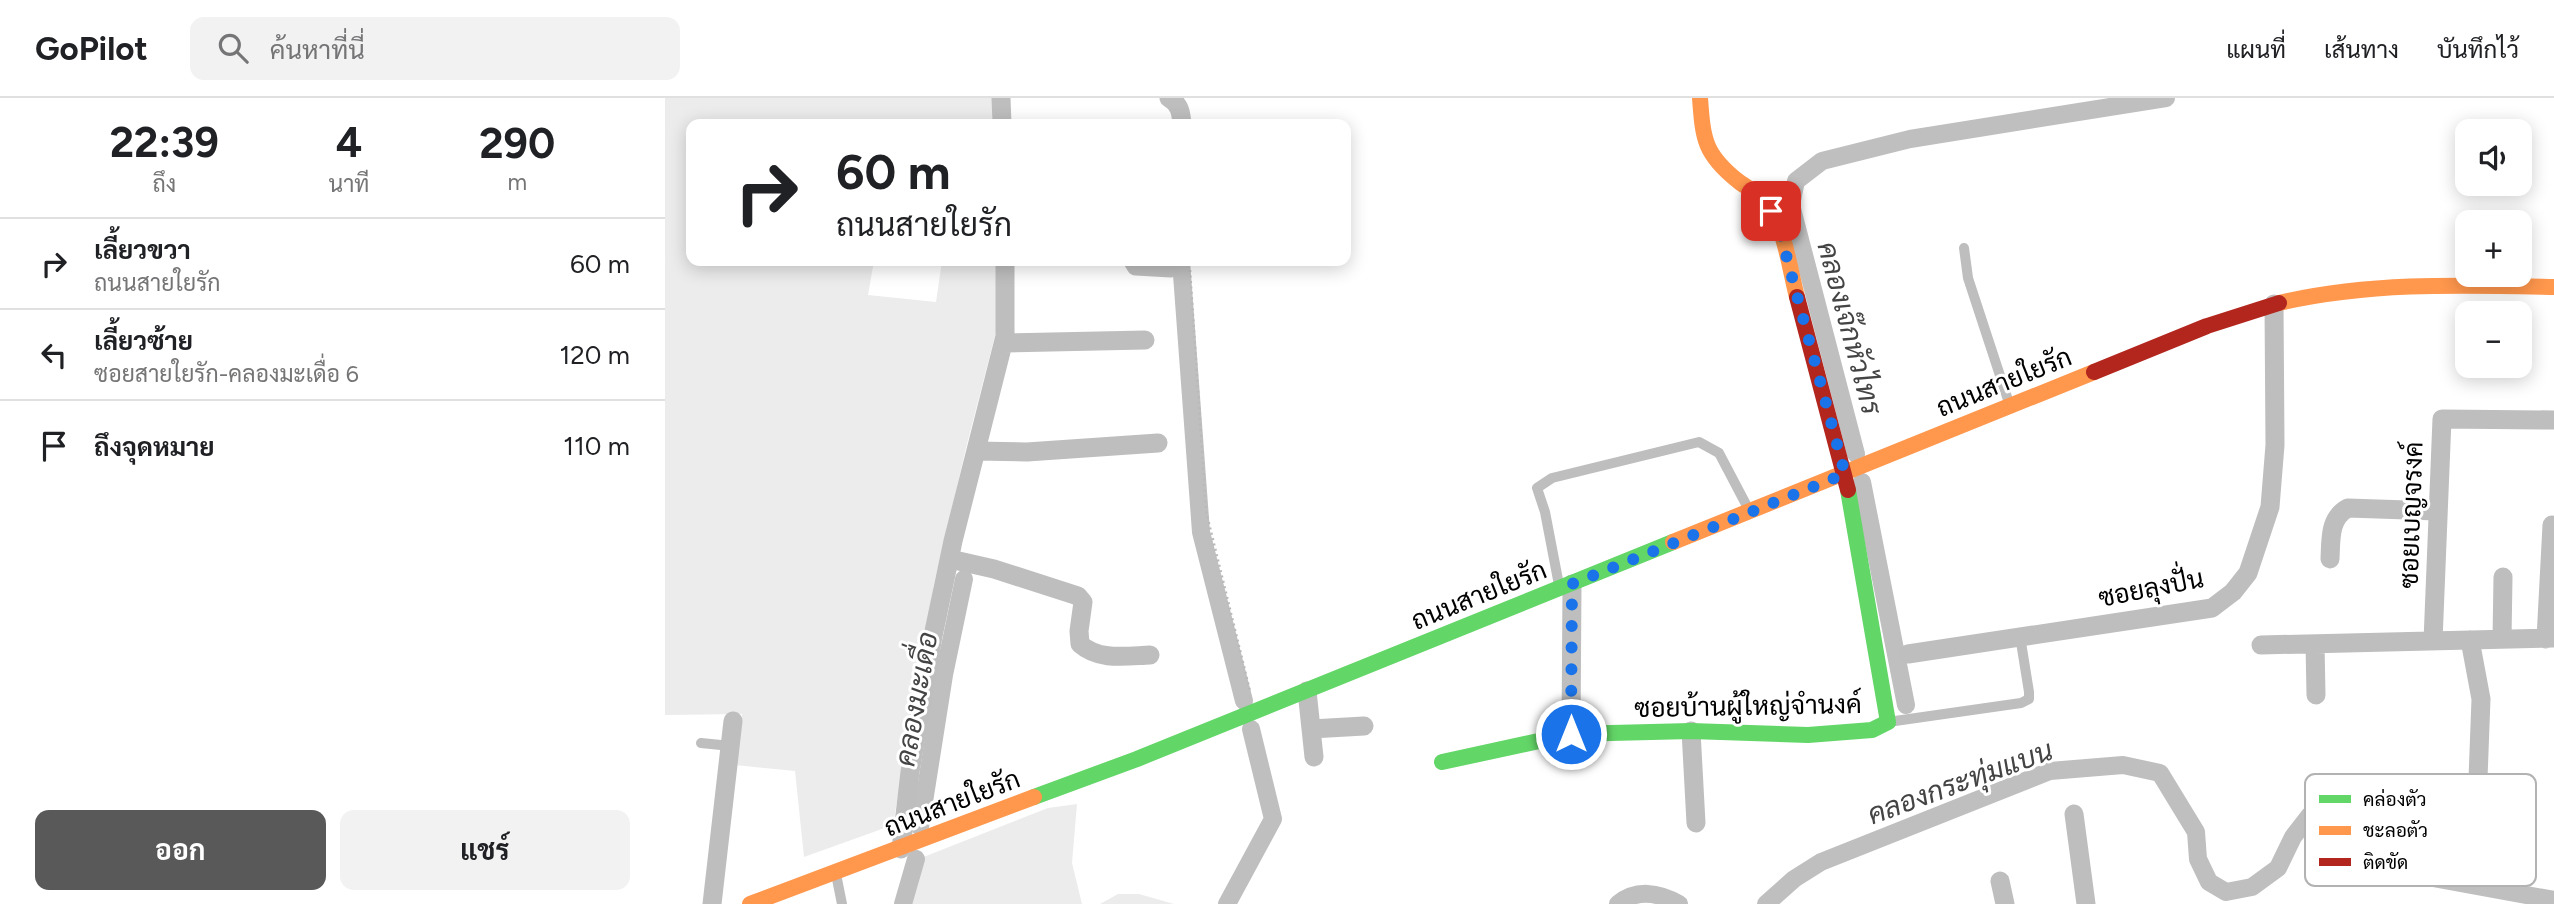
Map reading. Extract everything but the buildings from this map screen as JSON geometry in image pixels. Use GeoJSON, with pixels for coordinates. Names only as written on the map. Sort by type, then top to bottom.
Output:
{"type":"FeatureCollection","features":[{"type":"Feature","properties":{"kind":"street"},"geometry":{"type":"LineString","coordinates":[[1002,98],[1002,119]]}},
{"type":"Feature","properties":{"kind":"street"},"geometry":{"type":"LineString","coordinates":[[1170,98],[1177,102],[1182,119]]}},
{"type":"Feature","properties":{"kind":"street","name":"ซอยบ้านผู้ใหญ่จำนงค์"},"geometry":{"type":"LineString","coordinates":[[1442,762],[1571,734],[1691,731],[1808,735],[1872,730],[1888,722],[1845,474],[1778,225],[1763,201],[1710,154],[1703,138],[1700,98]]}},
{"type":"Feature","properties":{"kind":"street"},"geometry":{"type":"LineString","coordinates":[[901,849],[931,650],[950,559],[1003,343],[1005,266]]}},
{"type":"Feature","properties":{"kind":"street","name":"ถนนสายใยรัก"},"geometry":{"type":"LineString","coordinates":[[750,904],[901,849],[1255,712],[2207,326],[2274,304],[2381,287],[2554,287]]}},
{"type":"Feature","properties":{"kind":"street","name":"ซอยลุงปั่น"},"geometry":{"type":"LineString","coordinates":[[1908,654],[2212,608],[2232,592],[2248,573],[2270,507],[2275,445],[2274,304]]}},
{"type":"Feature","properties":{"kind":"street"},"geometry":{"type":"LineString","coordinates":[[1003,343],[1145,340]]}},
{"type":"Feature","properties":{"kind":"street","name":"ซอยเบญจรงค์"},"geometry":{"type":"LineString","coordinates":[[2433,641],[2442,419],[2554,419]]}},
{"type":"Feature","properties":{"kind":"street"},"geometry":{"type":"LineString","coordinates":[[976,451],[1027,452],[1158,443]]}},
{"type":"Feature","properties":{"kind":"street"},"geometry":{"type":"LineString","coordinates":[[2330,559],[2333,525],[2339,513],[2348,508],[2437,511]]}},
{"type":"Feature","properties":{"kind":"street"},"geometry":{"type":"LineString","coordinates":[[2261,645],[2550,638],[2552,525]]}},
{"type":"Feature","properties":{"kind":"street"},"geometry":{"type":"LineString","coordinates":[[950,559],[994,569],[1078,596],[1083,602],[1080,644],[1087,650],[1108,657],[1150,654]]}},
{"type":"Feature","properties":{"kind":"street"},"geometry":{"type":"LineString","coordinates":[[2502,639],[2503,577]]}},
{"type":"Feature","properties":{"kind":"street"},"geometry":{"type":"LineString","coordinates":[[1566,586],[1571,734]]}},
{"type":"Feature","properties":{"kind":"street"},"geometry":{"type":"LineString","coordinates":[[2470,640],[2481,699],[2478,774]]}},
{"type":"Feature","properties":{"kind":"street"},"geometry":{"type":"LineString","coordinates":[[2315,644],[2316,695]]}},
{"type":"Feature","properties":{"kind":"street"},"geometry":{"type":"LineString","coordinates":[[1307,691],[1314,757]]}},
{"type":"Feature","properties":{"kind":"street"},"geometry":{"type":"LineString","coordinates":[[712,904],[733,721]]}},
{"type":"Feature","properties":{"kind":"street"},"geometry":{"type":"LineString","coordinates":[[1311,729],[1364,726]]}},
{"type":"Feature","properties":{"kind":"street"},"geometry":{"type":"LineString","coordinates":[[1691,731],[1696,823]]}},
{"type":"Feature","properties":{"kind":"street"},"geometry":{"type":"LineString","coordinates":[[2074,814],[2086,904]]}},
{"type":"Feature","properties":{"kind":"street"},"geometry":{"type":"LineString","coordinates":[[2000,881],[2005,904]]}},
{"type":"Feature","properties":{"kind":"lane"},"geometry":{"type":"LineString","coordinates":[[1964,248],[1968,278],[2010,406]]}},
{"type":"Feature","properties":{"kind":"lane"},"geometry":{"type":"LineString","coordinates":[[1566,586],[1537,488],[1552,478],[1699,442],[1719,453],[1750,512]]}},
{"type":"Feature","properties":{"kind":"lane"},"geometry":{"type":"LineString","coordinates":[[1888,722],[2021,704],[2029,699],[2020,636]]}},
{"type":"Feature","properties":{"kind":"lane"},"geometry":{"type":"LineString","coordinates":[[701,743],[731,746]]}},
{"type":"Feature","properties":{"kind":"lane"},"geometry":{"type":"LineString","coordinates":[[835,873],[842,904]]}},
{"type":"Feature","properties":{"kind":"path"},"geometry":{"type":"LineString","coordinates":[[1180,266],[1206,511],[1255,712]]}},
{"type":"Feature","properties":{"kind":"shaded area"},"geometry":{"type":"Polygon","coordinates":[[[665,98],[992,98],[992,119],[686,119],[686,266],[873,266],[868,295],[936,302],[941,266],[996,266],[996,332],[934,584],[893,825],[804,857],[795,771],[735,765],[742,714],[665,715],[665,98]]]}},
{"type":"Feature","properties":{"kind":"shaded area"},"geometry":{"type":"Polygon","coordinates":[[[1077,804],[1072,863],[1082,904],[911,904],[921,858],[1048,808],[1077,804]]]}},
{"type":"Feature","properties":{"kind":"shaded area"},"geometry":{"type":"Polygon","coordinates":[[[1118,894],[1139,894],[1174,904],[1100,904],[1118,894]]]}},
{"type":"Feature","properties":{"kind":"waterway","name":"คลองเจ๊กหัวไทร"},"geometry":{"type":"LineString","coordinates":[[1856,454],[1791,205],[1796,181],[1822,161],[1910,139],[2166,98]]}},
{"type":"Feature","properties":{"kind":"waterway"},"geometry":{"type":"LineString","coordinates":[[1181,266],[1201,532],[1244,701]]}},
{"type":"Feature","properties":{"kind":"waterway","name":"คลองเจ๊กหัวไทร"},"geometry":{"type":"LineString","coordinates":[[1862,482],[1906,705]]}},
{"type":"Feature","properties":{"kind":"waterway","name":"คลองมะเดื่อ"},"geometry":{"type":"LineString","coordinates":[[920,827],[944,675],[964,579]]}},
{"type":"Feature","properties":{"kind":"waterway"},"geometry":{"type":"LineString","coordinates":[[1227,904],[1273,819],[1251,729]]}},
{"type":"Feature","properties":{"kind":"waterway","name":"คลองกระทุ่มแบน"},"geometry":{"type":"LineString","coordinates":[[1766,904],[1794,879],[1821,862],[2050,771],[2123,765],[2160,773],[2196,832],[2198,859],[2209,882],[2226,892],[2252,887],[2278,868],[2293,837],[2305,821]]}},
{"type":"Feature","properties":{"kind":"waterway","name":"คลองมะเดื่อ"},"geometry":{"type":"LineString","coordinates":[[903,904],[916,859]]}},
{"type":"Feature","properties":{"kind":"waterway","name":"คลองกระทุ่มแบน"},"geometry":{"type":"LineString","coordinates":[[2477,886],[2554,900]]}},
{"type":"Feature","properties":{"kind":"waterway","name":"คลองกระทุ่มแบน"},"geometry":{"type":"LineString","coordinates":[[1618,904],[1640,894],[1663,897],[1679,904]]}},
{"type":"Feature","properties":{"kind":"traffic: fast"},"geometry":{"type":"LineString","coordinates":[[1442,762],[1571,734],[1691,731],[1808,735],[1872,730],[1888,722],[1848,490]]}},
{"type":"Feature","properties":{"kind":"traffic: fast"},"geometry":{"type":"LineString","coordinates":[[1034,797],[1137,759],[1673,542]]}},
{"type":"Feature","properties":{"kind":"traffic: slow"},"geometry":{"type":"LineString","coordinates":[[1700,98],[1704,135],[1712,154],[1738,181],[1764,201],[1777,222],[1797,297]]}},
{"type":"Feature","properties":{"kind":"traffic: slow"},"geometry":{"type":"LineString","coordinates":[[2279,303],[2381,288],[2554,287]]}},
{"type":"Feature","properties":{"kind":"traffic: slow"},"geometry":{"type":"LineString","coordinates":[[1673,542],[2094,372]]}},
{"type":"Feature","properties":{"kind":"traffic: slow"},"geometry":{"type":"LineString","coordinates":[[750,904],[1034,797]]}},
{"type":"Feature","properties":{"kind":"traffic: jam"},"geometry":{"type":"LineString","coordinates":[[1797,297],[1848,490]]}},
{"type":"Feature","properties":{"kind":"traffic: jam"},"geometry":{"type":"LineString","coordinates":[[2094,372],[2207,326],[2279,303]]}},
{"type":"Feature","properties":{"kind":"route"},"geometry":{"type":"LineString","coordinates":[[1571,734],[1572,584],[1845,474],[1778,225],[1771,211]]}}]}
